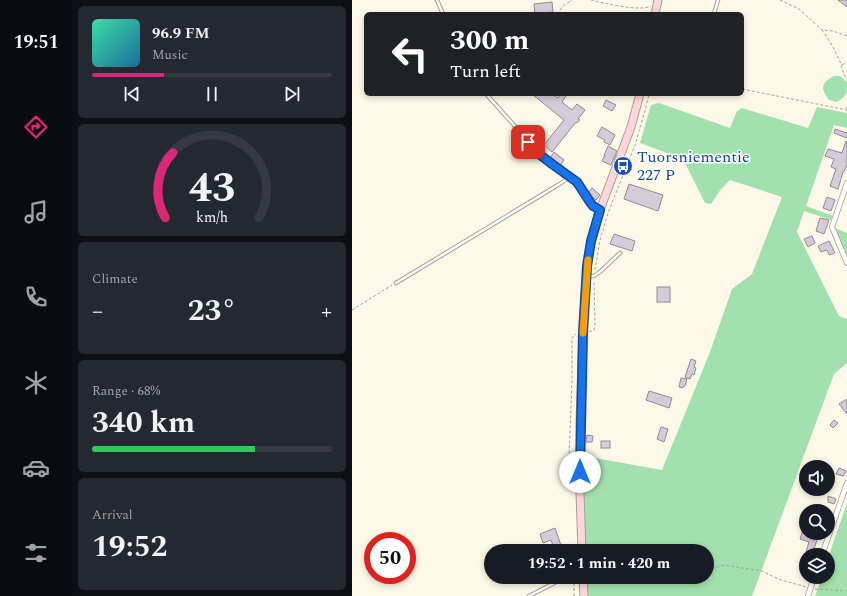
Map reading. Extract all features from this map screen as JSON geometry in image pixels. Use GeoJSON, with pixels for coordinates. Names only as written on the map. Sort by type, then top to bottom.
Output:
{"type":"FeatureCollection","features":[{"type":"Feature","properties":{"kind":"main road"},"geometry":{"type":"LineString","coordinates":[[655,12],[658,1]]}},
{"type":"Feature","properties":{"kind":"main road"},"geometry":{"type":"LineString","coordinates":[[582,544],[580,461],[583,333],[590,276],[588,257],[600,210],[631,127],[639,96]]}},
{"type":"Feature","properties":{"kind":"main road"},"geometry":{"type":"LineString","coordinates":[[583,584],[584,596]]}},
{"type":"Feature","properties":{"kind":"street"},"geometry":{"type":"LineString","coordinates":[[570,177],[577,182],[586,198],[593,206],[600,210]]}},
{"type":"Feature","properties":{"kind":"street"},"geometry":{"type":"LineString","coordinates":[[847,182],[832,227],[847,263]]}},
{"type":"Feature","properties":{"kind":"street"},"geometry":{"type":"LineString","coordinates":[[824,548],[847,483]]}},
{"type":"Feature","properties":{"kind":"street"},"geometry":{"type":"LineString","coordinates":[[808,596],[812,584]]}},
{"type":"Feature","properties":{"kind":"lane"},"geometry":{"type":"LineString","coordinates":[[437,0],[442,12]]}},
{"type":"Feature","properties":{"kind":"lane"},"geometry":{"type":"LineString","coordinates":[[715,12],[718,0]]}},
{"type":"Feature","properties":{"kind":"lane"},"geometry":{"type":"LineString","coordinates":[[396,283],[570,177],[539,154],[488,96]]}},
{"type":"Feature","properties":{"kind":"lane"},"geometry":{"type":"LineString","coordinates":[[590,276],[602,271],[620,253]]}},
{"type":"Feature","properties":{"kind":"lane"},"geometry":{"type":"LineString","coordinates":[[529,596],[552,584]]}},
{"type":"Feature","properties":{"kind":"path"},"geometry":{"type":"LineString","coordinates":[[558,12],[563,6],[572,0]]}},
{"type":"Feature","properties":{"kind":"path"},"geometry":{"type":"LineString","coordinates":[[590,0],[622,7],[647,8],[658,1]]}},
{"type":"Feature","properties":{"kind":"path"},"geometry":{"type":"LineString","coordinates":[[780,0],[799,9],[822,30],[842,65],[844,76],[847,79]]}},
{"type":"Feature","properties":{"kind":"path"},"geometry":{"type":"LineString","coordinates":[[822,30],[833,31],[847,36]]}},
{"type":"Feature","properties":{"kind":"path"},"geometry":{"type":"LineString","coordinates":[[842,65],[847,62]]}},
{"type":"Feature","properties":{"kind":"path"},"geometry":{"type":"LineString","coordinates":[[744,89],[846,110],[847,106]]}},
{"type":"Feature","properties":{"kind":"path"},"geometry":{"type":"LineString","coordinates":[[574,481],[569,458],[572,338],[577,333],[592,332],[594,330],[595,325],[590,276],[608,213],[638,134],[648,96]]}},
{"type":"Feature","properties":{"kind":"path"},"geometry":{"type":"LineString","coordinates":[[622,166],[626,168]]}},
{"type":"Feature","properties":{"kind":"path"},"geometry":{"type":"LineString","coordinates":[[352,310],[396,283]]}},
{"type":"Feature","properties":{"kind":"path"},"geometry":{"type":"LineString","coordinates":[[714,568],[724,565],[762,571],[778,579],[810,589],[847,591]]}},
{"type":"Feature","properties":{"kind":"path"},"geometry":{"type":"LineString","coordinates":[[574,584],[574,596]]}},
{"type":"Feature","properties":{"kind":"green space"},"geometry":{"type":"Polygon","coordinates":[[[834,76],[840,76],[847,82],[846,94],[837,102],[829,100],[823,89],[826,81],[834,76]]]}},
{"type":"Feature","properties":{"kind":"green space"},"geometry":{"type":"Polygon","coordinates":[[[659,103],[730,128],[737,111],[742,108],[808,128],[817,107],[847,113],[847,128],[834,125],[806,206],[833,216],[831,220],[804,211],[797,232],[839,316],[847,319],[847,363],[834,374],[802,460],[799,460],[799,469],[752,596],[588,596],[587,584],[714,584],[714,544],[586,544],[583,497],[584,456],[662,470],[710,352],[732,289],[752,274],[782,197],[730,180],[721,189],[711,204],[705,203],[683,159],[640,143],[651,105],[659,103]]]}},
{"type":"Feature","properties":{"kind":"green space"},"geometry":{"type":"Polygon","coordinates":[[[832,227],[847,233],[847,263],[832,227]]]}},
{"type":"Feature","properties":{"kind":"green space"},"geometry":{"type":"Polygon","coordinates":[[[847,503],[847,596],[815,596],[819,584],[835,584],[835,548],[831,548],[847,503]]]}},
{"type":"Feature","properties":{"kind":"building"},"geometry":{"type":"Polygon","coordinates":[[[838,0],[847,0],[847,7],[838,0]]]}},
{"type":"Feature","properties":{"kind":"building"},"geometry":{"type":"Polygon","coordinates":[[[552,2],[553,12],[535,12],[534,4],[552,2]]]}},
{"type":"Feature","properties":{"kind":"building"},"geometry":{"type":"Polygon","coordinates":[[[534,96],[555,96],[558,98],[560,96],[566,96],[562,102],[572,110],[577,104],[585,110],[578,119],[580,120],[577,123],[576,122],[552,152],[544,145],[564,120],[534,96]]]}},
{"type":"Feature","properties":{"kind":"building"},"geometry":{"type":"Polygon","coordinates":[[[606,100],[616,105],[612,111],[603,106],[606,100]]]}},
{"type":"Feature","properties":{"kind":"building"},"geometry":{"type":"Polygon","coordinates":[[[602,127],[615,135],[610,145],[604,142],[605,140],[597,136],[602,127]]]}},
{"type":"Feature","properties":{"kind":"building"},"geometry":{"type":"Polygon","coordinates":[[[835,129],[847,133],[847,138],[834,133],[835,129]]]}},
{"type":"Feature","properties":{"kind":"building"},"geometry":{"type":"Polygon","coordinates":[[[846,141],[847,164],[838,189],[830,186],[836,169],[831,167],[834,159],[825,156],[828,149],[842,153],[846,141]]]}},
{"type":"Feature","properties":{"kind":"building"},"geometry":{"type":"Polygon","coordinates":[[[608,146],[617,151],[611,165],[602,161],[608,146]]]}},
{"type":"Feature","properties":{"kind":"building"},"geometry":{"type":"Polygon","coordinates":[[[554,152],[564,160],[560,166],[550,158],[554,152]]]}},
{"type":"Feature","properties":{"kind":"building"},"geometry":{"type":"Polygon","coordinates":[[[629,184],[663,195],[658,211],[624,199],[629,184]]]}},
{"type":"Feature","properties":{"kind":"building"},"geometry":{"type":"Polygon","coordinates":[[[592,188],[600,195],[596,200],[588,193],[592,188]]]}},
{"type":"Feature","properties":{"kind":"building"},"geometry":{"type":"Polygon","coordinates":[[[827,197],[835,200],[831,211],[823,208],[827,197]]]}},
{"type":"Feature","properties":{"kind":"building"},"geometry":{"type":"Polygon","coordinates":[[[820,218],[829,220],[824,234],[816,231],[820,218]]]}},
{"type":"Feature","properties":{"kind":"building"},"geometry":{"type":"Polygon","coordinates":[[[614,234],[635,241],[632,251],[610,244],[614,234]]]}},
{"type":"Feature","properties":{"kind":"building"},"geometry":{"type":"Polygon","coordinates":[[[812,236],[815,243],[808,247],[804,239],[812,236]]]}},
{"type":"Feature","properties":{"kind":"building"},"geometry":{"type":"Polygon","coordinates":[[[829,241],[835,253],[829,255],[827,250],[821,252],[818,246],[829,241]]]}},
{"type":"Feature","properties":{"kind":"building"},"geometry":{"type":"Polygon","coordinates":[[[657,287],[670,287],[670,302],[657,302],[657,287]]]}},
{"type":"Feature","properties":{"kind":"building"},"geometry":{"type":"Polygon","coordinates":[[[691,359],[696,361],[694,367],[696,368],[694,375],[692,374],[690,379],[685,377],[691,359]]]}},
{"type":"Feature","properties":{"kind":"building"},"geometry":{"type":"Polygon","coordinates":[[[681,378],[687,379],[683,388],[679,387],[681,378]]]}},
{"type":"Feature","properties":{"kind":"building"},"geometry":{"type":"Polygon","coordinates":[[[649,391],[672,398],[669,408],[646,400],[649,391]]]}},
{"type":"Feature","properties":{"kind":"building"},"geometry":{"type":"Polygon","coordinates":[[[847,399],[847,414],[839,404],[847,399]]]}},
{"type":"Feature","properties":{"kind":"building"},"geometry":{"type":"Polygon","coordinates":[[[834,420],[838,423],[833,428],[830,425],[834,420]]]}},
{"type":"Feature","properties":{"kind":"building"},"geometry":{"type":"Polygon","coordinates":[[[661,427],[668,429],[664,442],[657,439],[661,427]]]}},
{"type":"Feature","properties":{"kind":"building"},"geometry":{"type":"Polygon","coordinates":[[[587,435],[593,436],[592,442],[586,442],[587,435]]]}},
{"type":"Feature","properties":{"kind":"building"},"geometry":{"type":"Polygon","coordinates":[[[601,441],[610,441],[610,448],[601,448],[601,441]]]}},
{"type":"Feature","properties":{"kind":"building"},"geometry":{"type":"Polygon","coordinates":[[[839,468],[846,471],[843,476],[836,474],[839,468]]]}},
{"type":"Feature","properties":{"kind":"building"},"geometry":{"type":"Polygon","coordinates":[[[828,496],[836,499],[834,504],[828,502],[828,496]]]}},
{"type":"Feature","properties":{"kind":"building"},"geometry":{"type":"Polygon","coordinates":[[[555,528],[561,544],[552,544],[551,540],[543,543],[540,534],[555,528]]]}},
{"type":"Feature","properties":{"kind":"building"},"geometry":{"type":"Polygon","coordinates":[[[803,540],[817,540],[814,548],[807,548],[809,542],[803,540]]]}},
{"type":"Feature","properties":{"kind":"slow traffic"},"geometry":{"type":"LineString","coordinates":[[583,333],[588,260]]}},
{"type":"Feature","properties":{"kind":"place","name":"Tuorsniementie 227 P"},"geometry":{"type":"Point","coordinates":[623,166]}},
{"type":"Feature","properties":{"kind":"route"},"geometry":{"type":"LineString","coordinates":[[528,142],[539,154],[573,178],[586,198],[593,206],[600,210],[588,257],[584,302],[580,472]]}}]}
